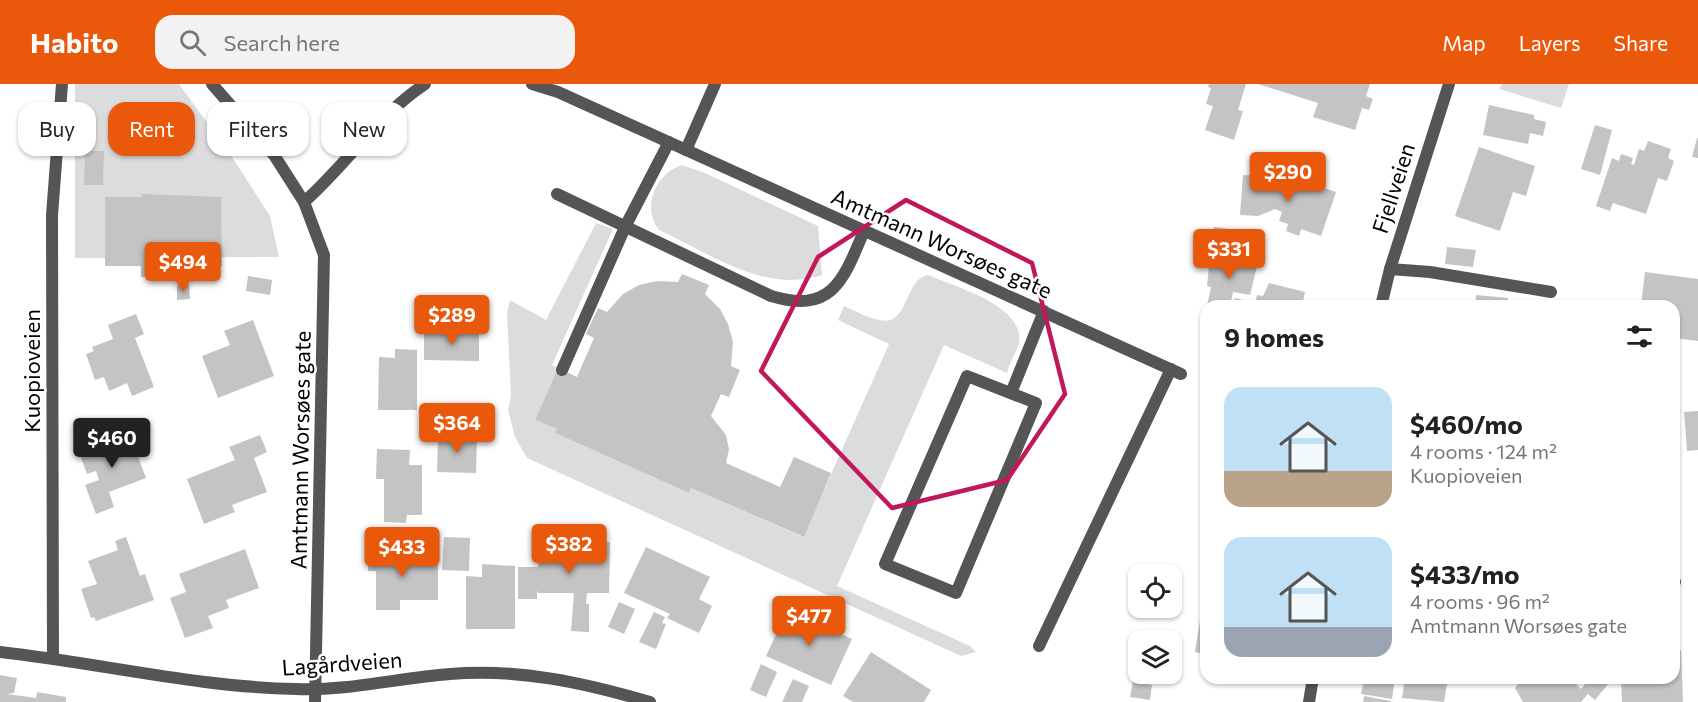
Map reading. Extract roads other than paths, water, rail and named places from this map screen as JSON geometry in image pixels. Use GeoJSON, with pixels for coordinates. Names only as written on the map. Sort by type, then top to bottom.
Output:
{"type":"FeatureCollection","features":[{"type":"Feature","properties":{"kind":"street","name":"Kuopioveien"},"geometry":{"type":"LineString","coordinates":[[53,658],[52,215],[63,84]]}},
{"type":"Feature","properties":{"kind":"street","name":"Amtmann Worsøes gate"},"geometry":{"type":"LineString","coordinates":[[212,84],[273,155],[304,202],[324,255],[315,696]]}},
{"type":"Feature","properties":{"kind":"street"},"geometry":{"type":"LineString","coordinates":[[304,202],[370,130],[407,96],[425,84]]}},
{"type":"Feature","properties":{"kind":"street","name":"Amtmann Worsøes gate"},"geometry":{"type":"LineString","coordinates":[[532,84],[558,92],[1176,371],[1039,646]]}},
{"type":"Feature","properties":{"kind":"street"},"geometry":{"type":"LineString","coordinates":[[686,150],[715,84]]}},
{"type":"Feature","properties":{"kind":"street","name":"Fjellveien"},"geometry":{"type":"LineString","coordinates":[[1382,300],[1390,269],[1449,84]]}},
{"type":"Feature","properties":{"kind":"street"},"geometry":{"type":"LineString","coordinates":[[562,370],[626,225],[669,142]]}},
{"type":"Feature","properties":{"kind":"street"},"geometry":{"type":"LineString","coordinates":[[557,194],[771,296],[805,302],[830,294],[841,281],[864,231]]}},
{"type":"Feature","properties":{"kind":"street"},"geometry":{"type":"LineString","coordinates":[[1390,269],[1430,272],[1551,292]]}},
{"type":"Feature","properties":{"kind":"street"},"geometry":{"type":"LineString","coordinates":[[1011,393],[1044,311]]}},
{"type":"Feature","properties":{"kind":"street"},"geometry":{"type":"LineString","coordinates":[[967,376],[1011,393],[1036,403],[956,593],[885,564],[967,376]]}},
{"type":"Feature","properties":{"kind":"street","name":"Lagårdveien"},"geometry":{"type":"LineString","coordinates":[[0,652],[315,696],[451,674],[513,674],[597,687],[650,702]]}},
{"type":"Feature","properties":{"kind":"street"},"geometry":{"type":"LineString","coordinates":[[1309,702],[1312,684]]}}]}
